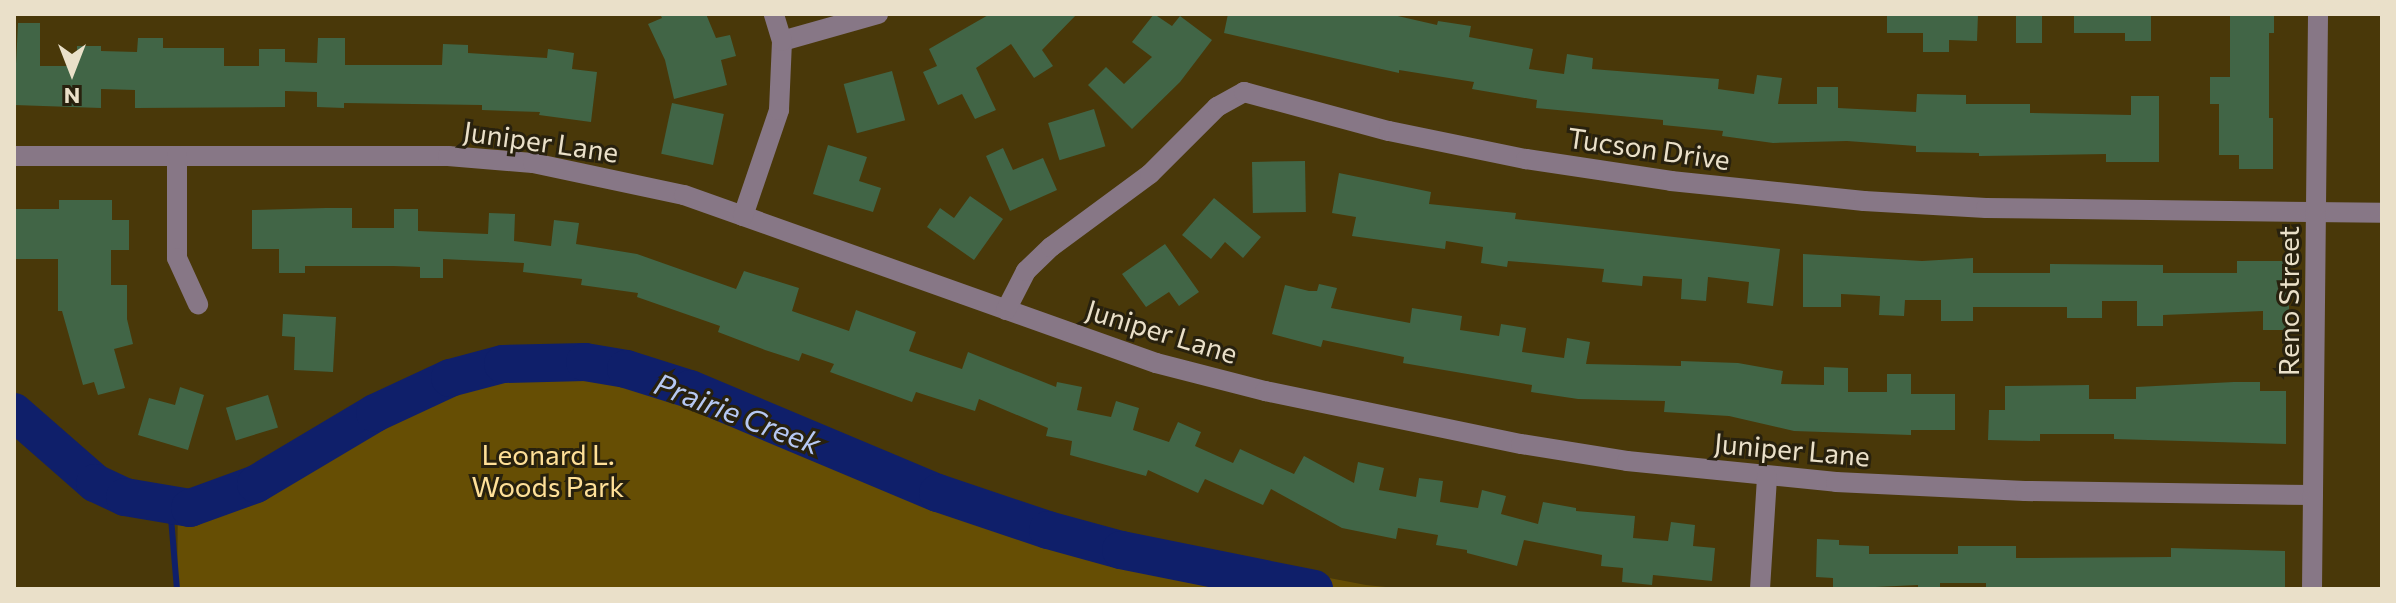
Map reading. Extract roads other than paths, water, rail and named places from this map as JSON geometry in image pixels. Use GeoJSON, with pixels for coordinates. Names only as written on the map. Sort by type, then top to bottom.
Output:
{"type":"FeatureCollection","features":[{"type":"Feature","properties":{"kind":"street"},"geometry":{"type":"LineString","coordinates":[[743,216],[779,110],[782,41],[774,14]]}},
{"type":"Feature","properties":{"kind":"street"},"geometry":{"type":"LineString","coordinates":[[782,41],[878,14]]}},
{"type":"Feature","properties":{"kind":"street","name":"Reno Street"},"geometry":{"type":"LineString","coordinates":[[2312,589],[2318,14]]}},
{"type":"Feature","properties":{"kind":"street","name":"Tucson Drive"},"geometry":{"type":"LineString","coordinates":[[1006,310],[1026,271],[1051,247],[1150,174],[1217,107],[1244,92],[1419,137],[1526,159],[1671,181],[1864,201],[1986,208],[2382,213]]}},
{"type":"Feature","properties":{"kind":"street","name":"Juniper Lane"},"geometry":{"type":"LineString","coordinates":[[14,156],[448,156],[533,163],[684,195],[1156,363],[1308,400],[1521,444],[1767,477],[2025,491],[2313,495]]}},
{"type":"Feature","properties":{"kind":"street"},"geometry":{"type":"LineString","coordinates":[[177,156],[177,258],[198,304]]}},
{"type":"Feature","properties":{"kind":"street"},"geometry":{"type":"LineString","coordinates":[[1760,589],[1767,477]]}},
{"type":"Feature","properties":{"kind":"waterway","name":"Prairie Creek"},"geometry":{"type":"LineString","coordinates":[[14,412],[95,483],[125,497],[190,508],[256,484],[375,413],[450,378],[503,364],[585,362],[626,369],[690,389],[938,493],[1048,530],[1121,550],[1314,589]]}},
{"type":"Feature","properties":{"kind":"waterway"},"geometry":{"type":"LineString","coordinates":[[170,506],[177,589]]}},
{"type":"Feature","properties":{"kind":"park label","name":"Leonard L. Woods Park"},"geometry":{"type":"Point","coordinates":[548,470]}}]}
